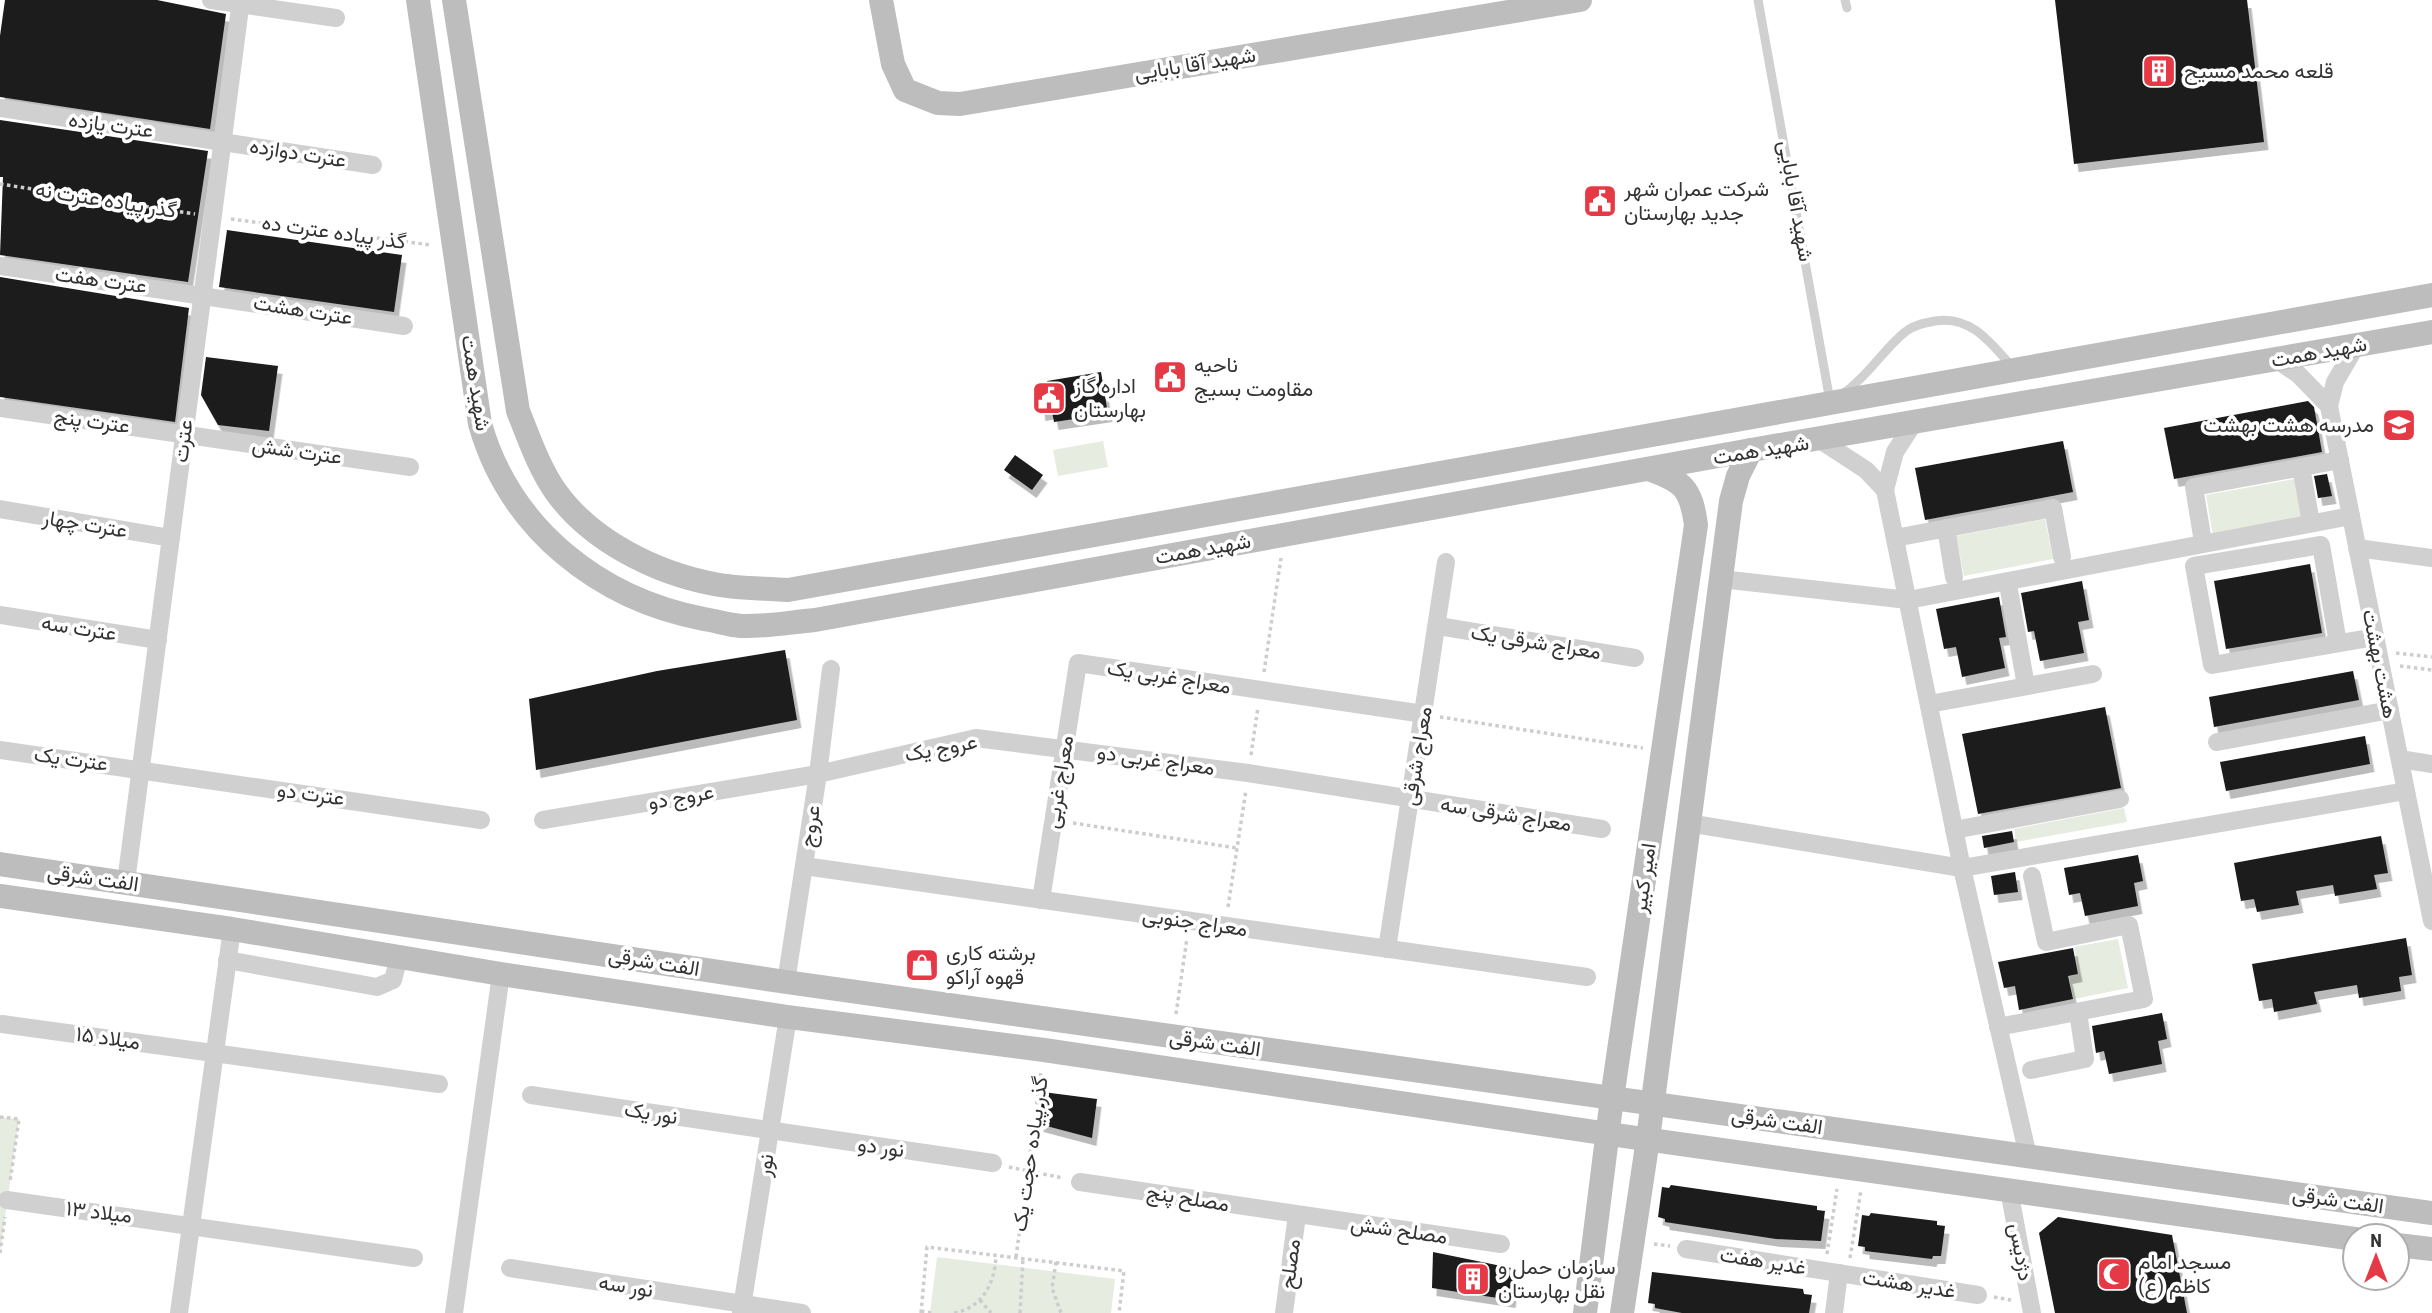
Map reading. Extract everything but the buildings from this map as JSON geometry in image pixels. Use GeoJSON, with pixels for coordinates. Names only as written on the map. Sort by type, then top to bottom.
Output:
{"type":"FeatureCollection","features":[{"type":"Feature","properties":{"kind":"street"},"geometry":{"type":"LineString","coordinates":[[211,0],[240,2],[335,18]]}},
{"type":"Feature","properties":{"kind":"street","name":"شهید همت"},"geometry":{"type":"LineString","coordinates":[[418,0],[481,424],[488,451],[509,491],[545,538],[583,571],[648,605],[740,626],[815,620],[1751,450],[2432,332]]}},
{"type":"Feature","properties":{"kind":"street","name":"شهید همت"},"geometry":{"type":"LineString","coordinates":[[454,0],[518,411],[538,461],[557,494],[611,546],[650,563],[713,584],[788,590],[2432,295]]}},
{"type":"Feature","properties":{"kind":"street","name":"شهید آقا بابایی"},"geometry":{"type":"LineString","coordinates":[[881,0],[892,64],[905,90],[929,100],[960,104],[1580,0]]}},
{"type":"Feature","properties":{"kind":"street","name":"عترت"},"geometry":{"type":"LineString","coordinates":[[126,882],[240,2]]}},
{"type":"Feature","properties":{"kind":"street","name":"عترت یازده"},"geometry":{"type":"LineString","coordinates":[[0,108],[222,141]]}},
{"type":"Feature","properties":{"kind":"street","name":"عترت دوازده"},"geometry":{"type":"LineString","coordinates":[[222,141],[373,165]]}},
{"type":"Feature","properties":{"kind":"street"},"geometry":{"type":"LineString","coordinates":[[446,188],[482,182]]}},
{"type":"Feature","properties":{"kind":"street","name":"عترت هفت"},"geometry":{"type":"LineString","coordinates":[[0,266],[202,295]]}},
{"type":"Feature","properties":{"kind":"street","name":"عترت هشت"},"geometry":{"type":"LineString","coordinates":[[202,295],[404,326]]}},
{"type":"Feature","properties":{"kind":"street"},"geometry":{"type":"LineString","coordinates":[[2329,406],[2335,382],[2356,346]]}},
{"type":"Feature","properties":{"kind":"street"},"geometry":{"type":"LineString","coordinates":[[2277,360],[2298,374],[2329,406]]}},
{"type":"Feature","properties":{"kind":"street","name":"هشت بهشت"},"geometry":{"type":"LineString","coordinates":[[2329,406],[2432,922]]}},
{"type":"Feature","properties":{"kind":"street","name":"عترت پنج"},"geometry":{"type":"LineString","coordinates":[[0,408],[184,434]]}},
{"type":"Feature","properties":{"kind":"street"},"geometry":{"type":"LineString","coordinates":[[1915,421],[1895,452],[1885,490],[1962,869],[2028,1156]]}},
{"type":"Feature","properties":{"kind":"street","name":"عترت شش"},"geometry":{"type":"LineString","coordinates":[[184,434],[410,467]]}},
{"type":"Feature","properties":{"kind":"street"},"geometry":{"type":"LineString","coordinates":[[1820,440],[1866,470],[1885,490]]}},
{"type":"Feature","properties":{"kind":"street","name":"امیر کبیر"},"geometry":{"type":"LineString","coordinates":[[1622,1313],[1648,1139],[1734,487],[1751,450]]}},
{"type":"Feature","properties":{"kind":"street"},"geometry":{"type":"LineString","coordinates":[[2202,536],[2194,487],[2340,460]]}},
{"type":"Feature","properties":{"kind":"street"},"geometry":{"type":"LineString","coordinates":[[2301,467],[2311,517]]}},
{"type":"Feature","properties":{"kind":"street","name":"امیر کبیر"},"geometry":{"type":"LineString","coordinates":[[1586,1313],[1612,1098],[1696,525],[1693,502],[1685,487],[1669,476],[1647,469]]}},
{"type":"Feature","properties":{"kind":"street","name":"عترت چهار"},"geometry":{"type":"LineString","coordinates":[[0,509],[171,538]]}},
{"type":"Feature","properties":{"kind":"street"},"geometry":{"type":"LineString","coordinates":[[1895,538],[2053,509],[2062,557]]}},
{"type":"Feature","properties":{"kind":"street"},"geometry":{"type":"LineString","coordinates":[[1721,579],[1908,600],[2351,516]]}},
{"type":"Feature","properties":{"kind":"street"},"geometry":{"type":"LineString","coordinates":[[1946,528],[1954,577]]}},
{"type":"Feature","properties":{"kind":"street"},"geometry":{"type":"LineString","coordinates":[[2338,643],[2321,545],[2194,566],[2212,665],[2338,643],[2378,650]]}},
{"type":"Feature","properties":{"kind":"street"},"geometry":{"type":"LineString","coordinates":[[2357,548],[2432,558]]}},
{"type":"Feature","properties":{"kind":"street","name":"معراج شرقی"},"geometry":{"type":"LineString","coordinates":[[1387,949],[1446,562]]}},
{"type":"Feature","properties":{"kind":"street"},"geometry":{"type":"LineString","coordinates":[[2009,590],[2026,686]]}},
{"type":"Feature","properties":{"kind":"street","name":"عترت سه"},"geometry":{"type":"LineString","coordinates":[[0,615],[158,640]]}},
{"type":"Feature","properties":{"kind":"street","name":"معراج شرقی یک"},"geometry":{"type":"LineString","coordinates":[[1438,626],[1635,658]]}},
{"type":"Feature","properties":{"kind":"street","name":"معراج غربی یک"},"geometry":{"type":"LineString","coordinates":[[1078,663],[1424,714]]}},
{"type":"Feature","properties":{"kind":"street","name":"معراج غربی"},"geometry":{"type":"LineString","coordinates":[[1041,900],[1078,663]]}},
{"type":"Feature","properties":{"kind":"street","name":"عروج"},"geometry":{"type":"LineString","coordinates":[[786,982],[831,669]]}},
{"type":"Feature","properties":{"kind":"street"},"geometry":{"type":"LineString","coordinates":[[1929,704],[2093,674]]}},
{"type":"Feature","properties":{"kind":"street"},"geometry":{"type":"LineString","coordinates":[[2217,742],[2390,710]]}},
{"type":"Feature","properties":{"kind":"street","name":"عروج یک"},"geometry":{"type":"LineString","coordinates":[[818,774],[975,738],[1064,747]]}},
{"type":"Feature","properties":{"kind":"street","name":"معراج غربی دو"},"geometry":{"type":"LineString","coordinates":[[1064,747],[1411,799]]}},
{"type":"Feature","properties":{"kind":"street","name":"عترت یک"},"geometry":{"type":"LineString","coordinates":[[0,750],[141,769]]}},
{"type":"Feature","properties":{"kind":"street"},"geometry":{"type":"LineString","coordinates":[[2400,759],[2432,764]]}},
{"type":"Feature","properties":{"kind":"street","name":"عترت دو"},"geometry":{"type":"LineString","coordinates":[[141,769],[481,820]]}},
{"type":"Feature","properties":{"kind":"street","name":"عروج دو"},"geometry":{"type":"LineString","coordinates":[[543,820],[818,774]]}},
{"type":"Feature","properties":{"kind":"street"},"geometry":{"type":"LineString","coordinates":[[1688,823],[1962,869],[2406,791]]}},
{"type":"Feature","properties":{"kind":"street","name":"معراج شرقی سه"},"geometry":{"type":"LineString","coordinates":[[1411,799],[1602,829]]}},
{"type":"Feature","properties":{"kind":"street"},"geometry":{"type":"LineString","coordinates":[[1954,830],[2120,799]]}},
{"type":"Feature","properties":{"kind":"street","name":"الفت شرقی"},"geometry":{"type":"LineString","coordinates":[[0,864],[786,982],[2432,1213]]}},
{"type":"Feature","properties":{"kind":"street","name":"معراج جنوبی"},"geometry":{"type":"LineString","coordinates":[[804,866],[1587,977]]}},
{"type":"Feature","properties":{"kind":"street"},"geometry":{"type":"LineString","coordinates":[[1998,1027],[2144,999],[2129,925],[2046,942],[2032,876]]}},
{"type":"Feature","properties":{"kind":"street","name":"الفت شرقی"},"geometry":{"type":"LineString","coordinates":[[0,896],[232,929],[502,974],[788,1017],[1044,1050],[1609,1134],[2341,1237]]}},
{"type":"Feature","properties":{"kind":"street"},"geometry":{"type":"LineString","coordinates":[[179,1313],[232,929]]}},
{"type":"Feature","properties":{"kind":"street"},"geometry":{"type":"LineString","coordinates":[[228,960],[377,987],[393,980],[399,957]]}},
{"type":"Feature","properties":{"kind":"street"},"geometry":{"type":"LineString","coordinates":[[454,1313],[502,974]]}},
{"type":"Feature","properties":{"kind":"street"},"geometry":{"type":"LineString","coordinates":[[2031,1070],[2085,1059],[2078,1012]]}},
{"type":"Feature","properties":{"kind":"street","name":"نور"},"geometry":{"type":"LineString","coordinates":[[742,1308],[788,1017]]}},
{"type":"Feature","properties":{"kind":"street","name":"میلاد ۱۵"},"geometry":{"type":"LineString","coordinates":[[2,1024],[439,1084]]}},
{"type":"Feature","properties":{"kind":"street","name":"نور یک"},"geometry":{"type":"LineString","coordinates":[[531,1095],[770,1131]]}},
{"type":"Feature","properties":{"kind":"street","name":"نور دو"},"geometry":{"type":"LineString","coordinates":[[770,1131],[993,1163]]}},
{"type":"Feature","properties":{"kind":"street","name":"مصلح پنج"},"geometry":{"type":"LineString","coordinates":[[1080,1182],[1297,1215]]}},
{"type":"Feature","properties":{"kind":"street","name":"دژدیس"},"geometry":{"type":"LineString","coordinates":[[2009,1190],[2031,1308]]}},
{"type":"Feature","properties":{"kind":"street","name":"میلاد ۱۳"},"geometry":{"type":"LineString","coordinates":[[7,1200],[414,1258]]}},
{"type":"Feature","properties":{"kind":"street","name":"مصلح شش"},"geometry":{"type":"LineString","coordinates":[[1297,1215],[1501,1244]]}},
{"type":"Feature","properties":{"kind":"street","name":"مصلح"},"geometry":{"type":"LineString","coordinates":[[1284,1313],[1297,1215]]}},
{"type":"Feature","properties":{"kind":"street","name":"الفت شرقی"},"geometry":{"type":"LineString","coordinates":[[2411,1247],[2432,1250]]}},
{"type":"Feature","properties":{"kind":"street","name":"غدیر هفت"},"geometry":{"type":"LineString","coordinates":[[1686,1249],[1837,1273]]}},
{"type":"Feature","properties":{"kind":"street","name":"نور سه"},"geometry":{"type":"LineString","coordinates":[[510,1268],[742,1308],[802,1313]]}},
{"type":"Feature","properties":{"kind":"street"},"geometry":{"type":"LineString","coordinates":[[1834,1313],[1837,1273]]}},
{"type":"Feature","properties":{"kind":"street","name":"غدیر هشت"},"geometry":{"type":"LineString","coordinates":[[1837,1273],[1978,1295]]}},
{"type":"Feature","properties":{"kind":"lane","name":"شهید آقا بابایی"},"geometry":{"type":"LineString","coordinates":[[1758,0],[1830,402]]}},
{"type":"Feature","properties":{"kind":"lane"},"geometry":{"type":"LineString","coordinates":[[1830,402],[1862,380],[1904,332],[1918,324],[1932,321],[1963,320],[1992,344],[2014,369]]}},
{"type":"Feature","properties":{"kind":"path","name":"گذر پیاده عترت نه"},"geometry":{"type":"LineString","coordinates":[[0,184],[212,216]]}},
{"type":"Feature","properties":{"kind":"path","name":"گذر پیاده عترت ده"},"geometry":{"type":"LineString","coordinates":[[212,216],[455,248]]}},
{"type":"Feature","properties":{"kind":"path"},"geometry":{"type":"LineString","coordinates":[[1225,926],[1285,534]]}},
{"type":"Feature","properties":{"kind":"path"},"geometry":{"type":"LineString","coordinates":[[2378,650],[2432,657]]}},
{"type":"Feature","properties":{"kind":"path"},"geometry":{"type":"LineString","coordinates":[[2378,650],[2432,670]]}},
{"type":"Feature","properties":{"kind":"path"},"geometry":{"type":"LineString","coordinates":[[1424,714],[1663,751]]}},
{"type":"Feature","properties":{"kind":"path"},"geometry":{"type":"LineString","coordinates":[[1053,820],[1237,848]]}},
{"type":"Feature","properties":{"kind":"path"},"geometry":{"type":"LineString","coordinates":[[1172,1036],[1190,921]]}},
{"type":"Feature","properties":{"kind":"path","name":"گذر پیاده حجت یک"},"geometry":{"type":"LineString","coordinates":[[1016,1257],[1044,1050]]}},
{"type":"Feature","properties":{"kind":"path"},"geometry":{"type":"LineString","coordinates":[[0,1117],[19,1119],[0,1253]]}},
{"type":"Feature","properties":{"kind":"path"},"geometry":{"type":"LineString","coordinates":[[993,1163],[1080,1182]]}},
{"type":"Feature","properties":{"kind":"path"},"geometry":{"type":"LineString","coordinates":[[1837,1273],[1852,1168]]}},
{"type":"Feature","properties":{"kind":"path"},"geometry":{"type":"LineString","coordinates":[[1837,1273],[1852,1168]]}},
{"type":"Feature","properties":{"kind":"path"},"geometry":{"type":"LineString","coordinates":[[1633,1240],[1686,1249]]}},
{"type":"Feature","properties":{"kind":"path"},"geometry":{"type":"LineString","coordinates":[[932,1313],[921,1312],[927,1247],[1124,1271],[1119,1313]]}},
{"type":"Feature","properties":{"kind":"path"},"geometry":{"type":"LineString","coordinates":[[954,1313],[979,1300],[993,1280],[996,1255]]}},
{"type":"Feature","properties":{"kind":"path"},"geometry":{"type":"LineString","coordinates":[[1020,1313],[1023,1258]]}},
{"type":"Feature","properties":{"kind":"path"},"geometry":{"type":"LineString","coordinates":[[1056,1262],[1052,1288],[1060,1313]]}},
{"type":"Feature","properties":{"kind":"path"},"geometry":{"type":"LineString","coordinates":[[1978,1295],[2031,1308]]}},
{"type":"Feature","properties":{"kind":"path"},"geometry":{"type":"LineString","coordinates":[[979,1300],[991,1313]]}},
{"type":"Feature","properties":{"kind":"shaded area"},"geometry":{"type":"Polygon","coordinates":[[[1103,441],[1108,467],[1058,476],[1053,450],[1103,441]]]}},
{"type":"Feature","properties":{"kind":"shaded area"},"geometry":{"type":"Polygon","coordinates":[[[2295,479],[2302,519],[2213,536],[2206,495],[2295,479]]]}},
{"type":"Feature","properties":{"kind":"shaded area"},"geometry":{"type":"Polygon","coordinates":[[[2045,519],[2053,559],[1964,576],[1956,536],[2045,519]]]}},
{"type":"Feature","properties":{"kind":"shaded area"},"geometry":{"type":"Polygon","coordinates":[[[2124,808],[2127,822],[2016,842],[2014,829],[2124,808]]]}},
{"type":"Feature","properties":{"kind":"shaded area"},"geometry":{"type":"Polygon","coordinates":[[[2118,939],[2128,988],[2074,999],[2069,977],[2079,974],[2074,947],[2118,939]]]}},
{"type":"Feature","properties":{"kind":"shaded area"},"geometry":{"type":"Polygon","coordinates":[[[0,1117],[19,1119],[0,1253],[0,1117]]]}},
{"type":"Feature","properties":{"kind":"shaded area"},"geometry":{"type":"Polygon","coordinates":[[[937,1257],[1115,1279],[1111,1313],[930,1313],[937,1257]]]}},
{"type":"Feature","properties":{"kind":"place","name":"قلعه محمد مسیح"},"geometry":{"type":"Point","coordinates":[2159,71]}},
{"type":"Feature","properties":{"kind":"place","name":"شرکت عمران شهر جدید بهارستان"},"geometry":{"type":"Point","coordinates":[1600,201]}},
{"type":"Feature","properties":{"kind":"place","name":"ناحیه مقاومت بسیج"},"geometry":{"type":"Point","coordinates":[1170,377]}},
{"type":"Feature","properties":{"kind":"place","name":"اداره گاز بهارستان"},"geometry":{"type":"Point","coordinates":[1049,398]}},
{"type":"Feature","properties":{"kind":"place","name":"مدرسه هشت بهشت"},"geometry":{"type":"Point","coordinates":[2399,425]}},
{"type":"Feature","properties":{"kind":"place","name":"برشته کاری قهوه آراکو"},"geometry":{"type":"Point","coordinates":[922,965]}},
{"type":"Feature","properties":{"kind":"place","name":"مسجد امام کاظم (ع)"},"geometry":{"type":"Point","coordinates":[2114,1274]}},
{"type":"Feature","properties":{"kind":"place","name":"سازمان حمل و نقل بهارستان"},"geometry":{"type":"Point","coordinates":[1473,1279]}}]}
